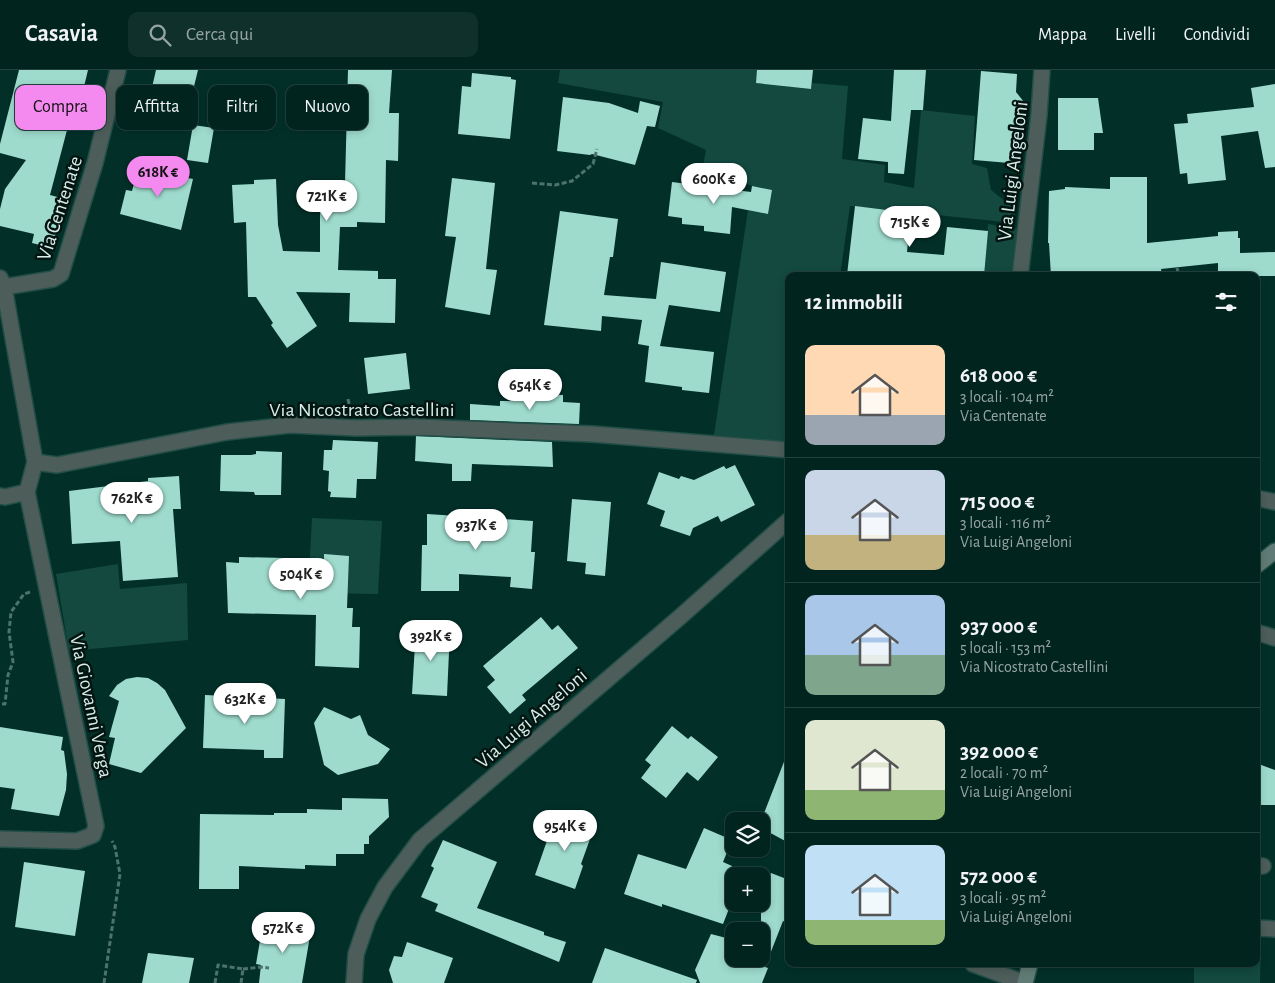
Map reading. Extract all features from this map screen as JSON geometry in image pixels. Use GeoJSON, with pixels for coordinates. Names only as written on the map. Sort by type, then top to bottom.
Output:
{"type":"FeatureCollection","features":[{"type":"Feature","properties":{"kind":"street","name":"Via Centenate"},"geometry":{"type":"LineString","coordinates":[[2,283],[53,279],[61,274],[95,163],[118,70]]}},
{"type":"Feature","properties":{"kind":"street","name":"Via Luigi Angeloni"},"geometry":{"type":"LineString","coordinates":[[1020,272],[1039,115],[1042,70]]}},
{"type":"Feature","properties":{"kind":"street"},"geometry":{"type":"LineString","coordinates":[[2,283],[35,462]]}},
{"type":"Feature","properties":{"kind":"street","name":"Via Nicostrato Castellini"},"geometry":{"type":"LineString","coordinates":[[35,462],[57,465],[228,432],[290,424],[356,428],[415,427],[592,434],[785,450]]}},
{"type":"Feature","properties":{"kind":"street","name":"Via Giovanni Verga"},"geometry":{"type":"LineString","coordinates":[[35,462],[27,492],[96,826],[94,835]]}},
{"type":"Feature","properties":{"kind":"street"},"geometry":{"type":"LineString","coordinates":[[0,496],[5,497],[27,492]]}},
{"type":"Feature","properties":{"kind":"street"},"geometry":{"type":"LineString","coordinates":[[1260,499],[1275,502]]}},
{"type":"Feature","properties":{"kind":"street","name":"Via Luigi Angeloni"},"geometry":{"type":"LineString","coordinates":[[354,983],[356,954],[368,918],[385,887],[420,840],[785,524]]}},
{"type":"Feature","properties":{"kind":"street"},"geometry":{"type":"LineString","coordinates":[[1260,563],[1275,551]]}},
{"type":"Feature","properties":{"kind":"street"},"geometry":{"type":"LineString","coordinates":[[1260,633],[1275,638]]}},
{"type":"Feature","properties":{"kind":"street"},"geometry":{"type":"LineString","coordinates":[[0,838],[77,841],[94,835]]}},
{"type":"Feature","properties":{"kind":"street"},"geometry":{"type":"LineString","coordinates":[[1260,928],[1275,929]]}},
{"type":"Feature","properties":{"kind":"street"},"geometry":{"type":"LineString","coordinates":[[981,967],[1025,983],[1029,967]]}},
{"type":"Feature","properties":{"kind":"path"},"geometry":{"type":"LineString","coordinates":[[532,183],[555,185],[572,182],[593,164],[597,149]]}},
{"type":"Feature","properties":{"kind":"path"},"geometry":{"type":"LineString","coordinates":[[1177,268],[1178,272]]}},
{"type":"Feature","properties":{"kind":"path"},"geometry":{"type":"LineString","coordinates":[[2,704],[5,704],[8,676],[13,662],[9,632],[11,612],[24,594],[46,584]]}},
{"type":"Feature","properties":{"kind":"path"},"geometry":{"type":"LineString","coordinates":[[94,835],[111,839],[115,847],[120,874],[104,983]]}},
{"type":"Feature","properties":{"kind":"path"},"geometry":{"type":"LineString","coordinates":[[215,983],[218,965],[243,969],[269,968]]}},
{"type":"Feature","properties":{"kind":"path"},"geometry":{"type":"LineString","coordinates":[[241,983],[243,969]]}},
{"type":"Feature","properties":{"kind":"green space"},"geometry":{"type":"Polygon","coordinates":[[[560,70],[784,70],[783,86],[811,89],[812,83],[848,86],[842,159],[885,165],[884,182],[914,188],[921,110],[975,116],[972,164],[987,168],[991,190],[1015,209],[1014,223],[850,206],[841,272],[785,272],[785,442],[714,435],[748,210],[768,214],[772,190],[752,186],[703,166],[706,150],[658,128],[663,102],[558,83],[560,70]]]}},
{"type":"Feature","properties":{"kind":"green space"},"geometry":{"type":"Polygon","coordinates":[[[988,224],[1018,229],[1012,272],[984,272],[988,224]]]}},
{"type":"Feature","properties":{"kind":"green space"},"geometry":{"type":"Polygon","coordinates":[[[312,518],[382,521],[378,594],[308,593],[312,518]]]}},
{"type":"Feature","properties":{"kind":"green space"},"geometry":{"type":"Polygon","coordinates":[[[118,564],[120,589],[187,583],[188,640],[69,651],[56,574],[118,564]]]}},
{"type":"Feature","properties":{"kind":"green space"},"geometry":{"type":"Polygon","coordinates":[[[1261,938],[1260,983],[1194,983],[1194,967],[1260,967],[1261,938]]]}},
{"type":"Feature","properties":{"kind":"building"},"geometry":{"type":"Polygon","coordinates":[[[19,70],[88,70],[84,85],[15,85],[19,70]]]}},
{"type":"Feature","properties":{"kind":"building"},"geometry":{"type":"Polygon","coordinates":[[[156,70],[198,70],[194,85],[153,85],[156,70]]]}},
{"type":"Feature","properties":{"kind":"building"},"geometry":{"type":"Polygon","coordinates":[[[348,70],[392,70],[389,113],[399,113],[398,161],[386,160],[385,223],[357,222],[357,227],[340,227],[338,270],[378,271],[378,279],[396,279],[395,323],[349,322],[350,293],[296,292],[317,326],[287,348],[271,325],[273,323],[256,297],[248,297],[246,222],[234,223],[232,185],[254,184],[254,180],[276,179],[278,225],[283,251],[320,252],[320,183],[345,183],[346,130],[368,130],[368,85],[348,85],[348,70]]]}},
{"type":"Feature","properties":{"kind":"building"},"geometry":{"type":"Polygon","coordinates":[[[757,70],[813,70],[811,89],[756,83],[757,70]]]}},
{"type":"Feature","properties":{"kind":"building"},"geometry":{"type":"Polygon","coordinates":[[[894,70],[926,70],[923,110],[911,110],[904,174],[888,173],[888,162],[858,159],[863,118],[891,121],[894,70]]]}},
{"type":"Feature","properties":{"kind":"building"},"geometry":{"type":"Polygon","coordinates":[[[981,71],[1017,74],[1016,92],[1024,102],[1020,164],[974,160],[981,71]]]}},
{"type":"Feature","properties":{"kind":"building"},"geometry":{"type":"Polygon","coordinates":[[[472,73],[511,77],[511,79],[516,80],[510,139],[458,134],[462,86],[471,87],[472,73]]]}},
{"type":"Feature","properties":{"kind":"building"},"geometry":{"type":"Polygon","coordinates":[[[1275,84],[1275,167],[1265,168],[1258,131],[1221,136],[1226,180],[1188,184],[1187,173],[1180,174],[1174,124],[1188,123],[1187,114],[1254,107],[1251,88],[1275,84]]]}},
{"type":"Feature","properties":{"kind":"building"},"geometry":{"type":"Polygon","coordinates":[[[15,86],[15,130],[67,130],[50,195],[65,199],[52,248],[32,243],[34,234],[0,226],[0,209],[5,189],[26,160],[0,153],[0,144],[15,86]]]}},
{"type":"Feature","properties":{"kind":"building"},"geometry":{"type":"Polygon","coordinates":[[[563,97],[609,103],[638,113],[640,101],[660,106],[655,127],[647,126],[635,165],[592,154],[557,151],[563,97]]]}},
{"type":"Feature","properties":{"kind":"building"},"geometry":{"type":"Polygon","coordinates":[[[1058,98],[1098,98],[1103,133],[1094,133],[1094,150],[1058,150],[1058,98]]]}},
{"type":"Feature","properties":{"kind":"building"},"geometry":{"type":"Polygon","coordinates":[[[198,126],[214,130],[208,163],[187,160],[192,130],[198,130],[198,126]]]}},
{"type":"Feature","properties":{"kind":"building"},"geometry":{"type":"Polygon","coordinates":[[[138,168],[193,179],[181,230],[120,214],[126,190],[132,191],[138,168]]]}},
{"type":"Feature","properties":{"kind":"building"},"geometry":{"type":"Polygon","coordinates":[[[1110,177],[1147,177],[1147,243],[1218,236],[1218,232],[1238,231],[1240,253],[1275,252],[1275,276],[1260,276],[1260,272],[1218,272],[1218,263],[1161,269],[1161,272],[1051,272],[1048,243],[1049,191],[1065,189],[1065,187],[1110,189],[1110,177]]]}},
{"type":"Feature","properties":{"kind":"building"},"geometry":{"type":"Polygon","coordinates":[[[452,178],[495,183],[486,269],[497,270],[490,315],[445,307],[456,237],[445,236],[452,178]]]}},
{"type":"Feature","properties":{"kind":"building"},"geometry":{"type":"Polygon","coordinates":[[[672,182],[751,192],[752,186],[772,190],[768,214],[732,207],[730,234],[704,231],[704,226],[682,224],[682,218],[668,216],[672,182]]]}},
{"type":"Feature","properties":{"kind":"building"},"geometry":{"type":"Polygon","coordinates":[[[855,206],[911,213],[907,252],[944,255],[947,227],[988,231],[984,272],[847,272],[855,206]]]}},
{"type":"Feature","properties":{"kind":"building"},"geometry":{"type":"Polygon","coordinates":[[[560,211],[618,219],[613,257],[610,257],[604,295],[656,299],[661,262],[726,272],[720,312],[669,305],[660,346],[714,352],[709,393],[682,390],[682,387],[645,382],[649,346],[638,344],[642,320],[602,316],[601,331],[544,325],[560,211]]]}},
{"type":"Feature","properties":{"kind":"building"},"geometry":{"type":"Polygon","coordinates":[[[406,353],[410,389],[368,394],[364,358],[406,353]]]}},
{"type":"Feature","properties":{"kind":"building"},"geometry":{"type":"Polygon","coordinates":[[[533,394],[563,395],[563,402],[580,403],[579,424],[470,420],[470,404],[500,406],[500,401],[533,401],[533,394]]]}},
{"type":"Feature","properties":{"kind":"building"},"geometry":{"type":"Polygon","coordinates":[[[416,436],[552,442],[553,467],[472,464],[471,481],[452,481],[452,464],[415,461],[416,436]]]}},
{"type":"Feature","properties":{"kind":"building"},"geometry":{"type":"Polygon","coordinates":[[[333,440],[378,442],[376,479],[357,479],[356,498],[330,497],[331,492],[328,491],[329,471],[323,470],[324,450],[332,450],[333,440]]]}},
{"type":"Feature","properties":{"kind":"building"},"geometry":{"type":"Polygon","coordinates":[[[256,451],[282,452],[281,495],[255,495],[254,492],[220,491],[221,455],[251,455],[256,454],[256,451]]]}},
{"type":"Feature","properties":{"kind":"building"},"geometry":{"type":"Polygon","coordinates":[[[735,465],[755,505],[721,522],[718,516],[693,528],[690,536],[660,526],[665,511],[647,504],[659,472],[679,479],[681,476],[694,480],[724,466],[726,469],[735,465]]]}},
{"type":"Feature","properties":{"kind":"building"},"geometry":{"type":"Polygon","coordinates":[[[179,476],[181,509],[173,509],[178,577],[123,581],[120,541],[72,544],[69,491],[148,481],[148,478],[179,476]]]}},
{"type":"Feature","properties":{"kind":"building"},"geometry":{"type":"Polygon","coordinates":[[[572,499],[611,502],[605,576],[585,574],[586,563],[567,561],[572,499]]]}},
{"type":"Feature","properties":{"kind":"building"},"geometry":{"type":"Polygon","coordinates":[[[427,514],[533,521],[531,552],[535,552],[532,589],[510,587],[511,577],[459,574],[459,591],[421,591],[422,545],[427,545],[427,514]]]}},
{"type":"Feature","properties":{"kind":"building"},"geometry":{"type":"Polygon","coordinates":[[[324,554],[349,556],[347,608],[353,608],[352,627],[360,627],[359,668],[315,666],[316,615],[228,613],[226,562],[239,563],[239,557],[324,559],[324,554]]]}},
{"type":"Feature","properties":{"kind":"building"},"geometry":{"type":"Polygon","coordinates":[[[541,617],[552,630],[558,625],[578,648],[522,695],[526,700],[510,714],[487,687],[495,680],[483,666],[541,617]]]}},
{"type":"Feature","properties":{"kind":"building"},"geometry":{"type":"Polygon","coordinates":[[[416,628],[450,630],[447,696],[412,694],[416,628]]]}},
{"type":"Feature","properties":{"kind":"building"},"geometry":{"type":"Polygon","coordinates":[[[148,678],[165,690],[186,728],[141,773],[109,764],[115,738],[109,737],[119,701],[109,696],[117,685],[126,679],[148,678]]]}},
{"type":"Feature","properties":{"kind":"building"},"geometry":{"type":"Polygon","coordinates":[[[205,695],[226,696],[226,700],[264,701],[264,698],[285,699],[283,758],[264,758],[264,750],[203,748],[205,695]]]}},
{"type":"Feature","properties":{"kind":"building"},"geometry":{"type":"Polygon","coordinates":[[[324,707],[351,719],[360,715],[368,735],[390,749],[378,764],[338,775],[324,765],[314,723],[324,707]]]}},
{"type":"Feature","properties":{"kind":"building"},"geometry":{"type":"Polygon","coordinates":[[[672,726],[688,739],[691,736],[718,757],[698,781],[687,772],[666,798],[641,778],[651,765],[645,760],[672,726]]]}},
{"type":"Feature","properties":{"kind":"building"},"geometry":{"type":"Polygon","coordinates":[[[0,727],[63,737],[61,750],[64,751],[67,774],[66,790],[59,816],[11,809],[15,789],[0,787],[0,727]]]}},
{"type":"Feature","properties":{"kind":"building"},"geometry":{"type":"Polygon","coordinates":[[[785,759],[785,841],[770,833],[770,812],[764,812],[785,759]]]}},
{"type":"Feature","properties":{"kind":"building"},"geometry":{"type":"Polygon","coordinates":[[[1260,764],[1275,770],[1275,805],[1260,805],[1260,764]]]}},
{"type":"Feature","properties":{"kind":"building"},"geometry":{"type":"Polygon","coordinates":[[[342,798],[388,799],[389,817],[369,836],[369,844],[364,844],[364,854],[336,854],[336,866],[305,865],[305,869],[239,866],[239,889],[199,889],[200,814],[274,815],[274,813],[307,813],[307,809],[342,810],[342,798]]]}},
{"type":"Feature","properties":{"kind":"building"},"geometry":{"type":"Polygon","coordinates":[[[556,815],[594,828],[581,864],[583,866],[575,889],[535,875],[556,815]]]}},
{"type":"Feature","properties":{"kind":"building"},"geometry":{"type":"Polygon","coordinates":[[[704,828],[725,837],[725,857],[723,862],[732,866],[725,867],[725,912],[728,912],[723,924],[624,894],[638,854],[686,869],[704,828]]]}},
{"type":"Feature","properties":{"kind":"building"},"geometry":{"type":"Polygon","coordinates":[[[443,840],[497,862],[477,908],[566,942],[559,962],[435,911],[438,904],[421,897],[434,868],[431,866],[443,840]]]}},
{"type":"Feature","properties":{"kind":"building"},"geometry":{"type":"Polygon","coordinates":[[[24,862],[85,871],[75,936],[15,927],[24,862]]]}},
{"type":"Feature","properties":{"kind":"building"},"geometry":{"type":"Polygon","coordinates":[[[771,873],[785,878],[785,922],[783,921],[770,954],[770,922],[761,922],[761,912],[770,912],[771,873]]]}},
{"type":"Feature","properties":{"kind":"building"},"geometry":{"type":"Polygon","coordinates":[[[263,923],[311,930],[302,983],[259,983],[261,965],[256,964],[263,923]]]}},
{"type":"Feature","properties":{"kind":"building"},"geometry":{"type":"Polygon","coordinates":[[[711,934],[725,938],[725,967],[768,968],[762,983],[700,983],[695,970],[711,934]]]}},
{"type":"Feature","properties":{"kind":"building"},"geometry":{"type":"Polygon","coordinates":[[[407,942],[453,958],[444,983],[393,983],[389,970],[394,956],[402,957],[407,942]]]}},
{"type":"Feature","properties":{"kind":"building"},"geometry":{"type":"Polygon","coordinates":[[[605,948],[697,980],[696,983],[592,983],[605,948]]]}},
{"type":"Feature","properties":{"kind":"building"},"geometry":{"type":"Polygon","coordinates":[[[148,953],[194,958],[189,983],[142,983],[148,953]]]}}]}
